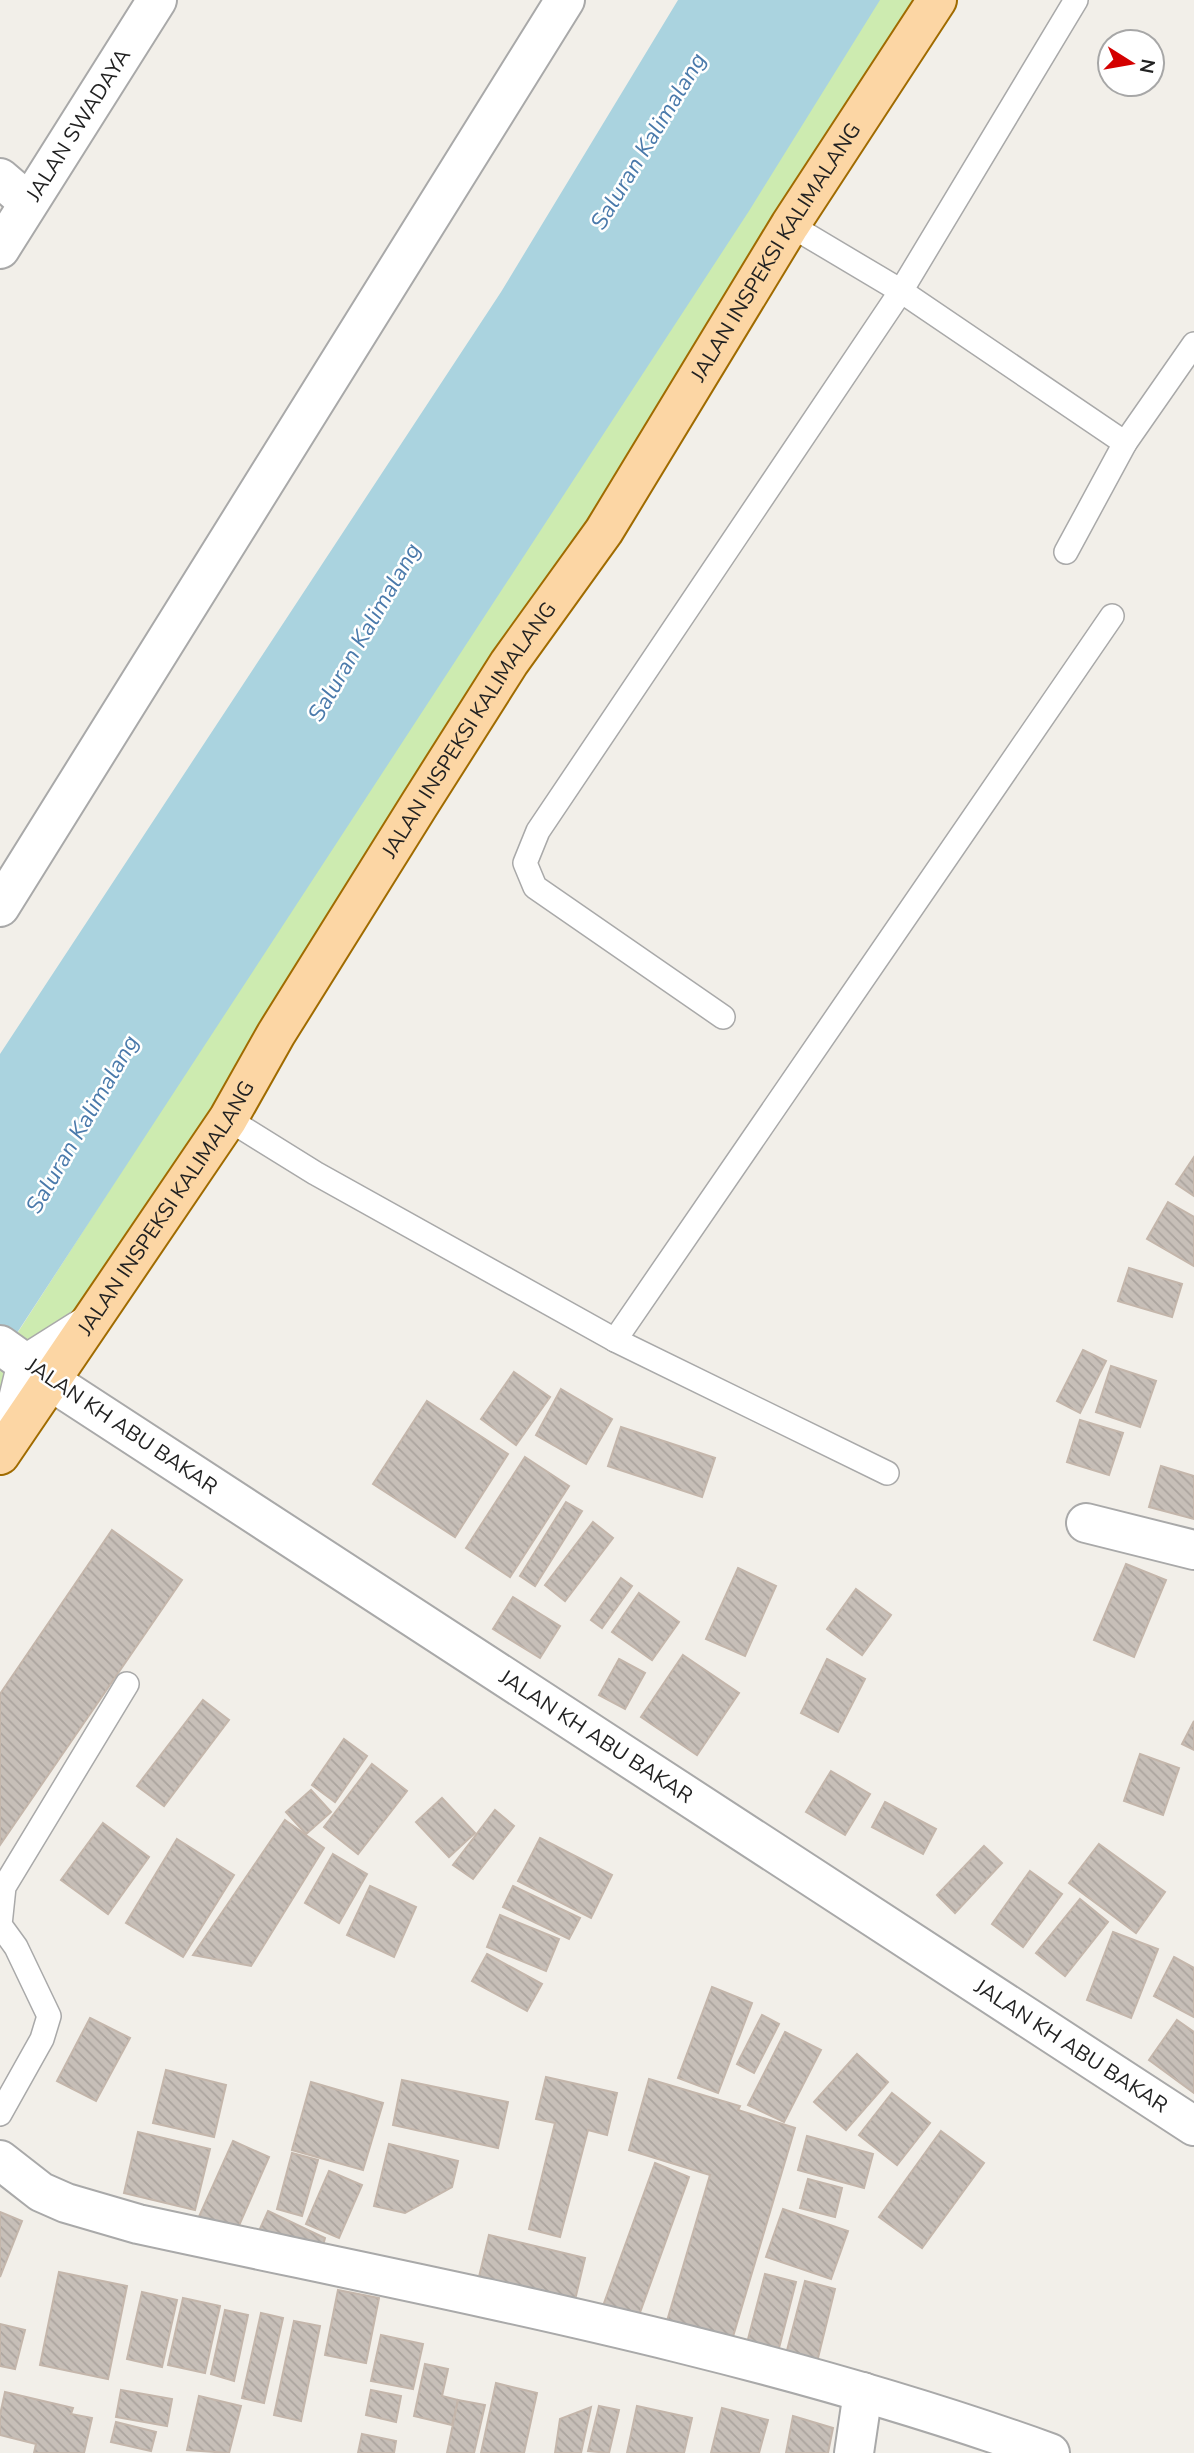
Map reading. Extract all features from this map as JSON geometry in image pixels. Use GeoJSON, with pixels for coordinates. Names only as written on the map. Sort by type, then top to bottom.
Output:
{"type":"FeatureCollection","features":[{"type":"Feature","properties":{"kind":"main road","name":"JALAN INSPEKSI KALIMALANG"},"geometry":{"type":"LineString","coordinates":[[0,1455],[23,1361],[96,1311],[228,1119],[276,1034],[419,805],[509,663],[604,531],[790,225],[937,0]]}},
{"type":"Feature","properties":{"kind":"street","name":"JALAN SWADAYA"},"geometry":{"type":"LineString","coordinates":[[0,249],[14,190],[157,0]]}},
{"type":"Feature","properties":{"kind":"street"},"geometry":{"type":"LineString","coordinates":[[0,907],[565,0]]}},
{"type":"Feature","properties":{"kind":"street","name":"JALAN KH ABU BAKAR"},"geometry":{"type":"LineString","coordinates":[[23,1361],[1194,2126]]}},
{"type":"Feature","properties":{"kind":"street"},"geometry":{"type":"LineString","coordinates":[[1086,1523],[1194,1550]]}},
{"type":"Feature","properties":{"kind":"street"},"geometry":{"type":"LineString","coordinates":[[0,2160],[41,2192],[66,2203],[138,2224],[504,2304],[863,2392],[1050,2453]]}},
{"type":"Feature","properties":{"kind":"street"},"geometry":{"type":"LineString","coordinates":[[854,2453],[863,2392]]}},
{"type":"Feature","properties":{"kind":"lane"},"geometry":{"type":"LineString","coordinates":[[723,1017],[535,887],[525,863],[538,831],[901,291],[1076,0]]}},
{"type":"Feature","properties":{"kind":"lane"},"geometry":{"type":"LineString","coordinates":[[790,225],[901,291],[1125,443]]}},
{"type":"Feature","properties":{"kind":"lane"},"geometry":{"type":"LineString","coordinates":[[1066,552],[1125,443],[1194,344]]}},
{"type":"Feature","properties":{"kind":"lane"},"geometry":{"type":"LineString","coordinates":[[615,1340],[1112,616]]}},
{"type":"Feature","properties":{"kind":"lane"},"geometry":{"type":"LineString","coordinates":[[228,1119],[315,1173],[615,1340],[887,1473]]}},
{"type":"Feature","properties":{"kind":"lane"},"geometry":{"type":"LineString","coordinates":[[0,1441],[23,1361]]}},
{"type":"Feature","properties":{"kind":"lane"},"geometry":{"type":"LineString","coordinates":[[0,2113],[42,2039],[49,2016],[16,1947],[1,1925],[4,1887],[127,1684]]}},
{"type":"Feature","properties":{"kind":"green space"},"geometry":{"type":"Polygon","coordinates":[[[877,0],[937,0],[0,1441],[0,1360],[877,0]]]}},
{"type":"Feature","properties":{"kind":"water","name":"Saluran Kalimalang"},"geometry":{"type":"Polygon","coordinates":[[[678,0],[880,0],[749,211],[0,1359],[0,1054],[501,292],[678,0]]]}},
{"type":"Feature","properties":{"kind":"building"},"geometry":{"type":"Polygon","coordinates":[[[1194,1157],[1194,1196],[1176,1184],[1194,1157]]]}},
{"type":"Feature","properties":{"kind":"building"},"geometry":{"type":"Polygon","coordinates":[[[1168,1202],[1194,1217],[1194,1266],[1147,1239],[1168,1202]]]}},
{"type":"Feature","properties":{"kind":"building"},"geometry":{"type":"Polygon","coordinates":[[[1129,1268],[1182,1284],[1172,1317],[1118,1301],[1129,1268]]]}},
{"type":"Feature","properties":{"kind":"building"},"geometry":{"type":"Polygon","coordinates":[[[1083,1350],[1106,1361],[1080,1413],[1057,1401],[1083,1350]]]}},
{"type":"Feature","properties":{"kind":"building"},"geometry":{"type":"Polygon","coordinates":[[[1111,1366],[1156,1381],[1140,1427],[1096,1412],[1111,1366]]]}},
{"type":"Feature","properties":{"kind":"building"},"geometry":{"type":"Polygon","coordinates":[[[514,1372],[550,1397],[516,1445],[481,1419],[514,1372]]]}},
{"type":"Feature","properties":{"kind":"building"},"geometry":{"type":"Polygon","coordinates":[[[561,1389],[612,1419],[586,1464],[536,1435],[561,1389]]]}},
{"type":"Feature","properties":{"kind":"building"},"geometry":{"type":"Polygon","coordinates":[[[427,1401],[508,1454],[455,1537],[373,1484],[427,1401]]]}},
{"type":"Feature","properties":{"kind":"building"},"geometry":{"type":"Polygon","coordinates":[[[1080,1420],[1123,1433],[1109,1475],[1067,1462],[1080,1420]]]}},
{"type":"Feature","properties":{"kind":"building"},"geometry":{"type":"Polygon","coordinates":[[[621,1427],[715,1458],[702,1497],[608,1466],[621,1427]]]}},
{"type":"Feature","properties":{"kind":"building"},"geometry":{"type":"Polygon","coordinates":[[[525,1457],[569,1486],[510,1577],[466,1548],[525,1457]]]}},
{"type":"Feature","properties":{"kind":"building"},"geometry":{"type":"Polygon","coordinates":[[[1161,1466],[1194,1476],[1194,1519],[1149,1507],[1161,1466]]]}},
{"type":"Feature","properties":{"kind":"building"},"geometry":{"type":"Polygon","coordinates":[[[566,1502],[582,1511],[535,1586],[520,1576],[566,1502]]]}},
{"type":"Feature","properties":{"kind":"building"},"geometry":{"type":"Polygon","coordinates":[[[593,1522],[613,1538],[565,1601],[545,1585],[593,1522]]]}},
{"type":"Feature","properties":{"kind":"building"},"geometry":{"type":"Polygon","coordinates":[[[112,1530],[182,1580],[0,1845],[0,1694],[112,1530]]]}},
{"type":"Feature","properties":{"kind":"building"},"geometry":{"type":"Polygon","coordinates":[[[1126,1564],[1166,1580],[1134,1657],[1094,1640],[1126,1564]]]}},
{"type":"Feature","properties":{"kind":"building"},"geometry":{"type":"Polygon","coordinates":[[[738,1568],[776,1586],[745,1656],[706,1639],[738,1568]]]}},
{"type":"Feature","properties":{"kind":"building"},"geometry":{"type":"Polygon","coordinates":[[[621,1578],[632,1586],[602,1628],[591,1620],[621,1578]]]}},
{"type":"Feature","properties":{"kind":"building"},"geometry":{"type":"Polygon","coordinates":[[[856,1589],[891,1615],[862,1655],[827,1629],[856,1589]]]}},
{"type":"Feature","properties":{"kind":"building"},"geometry":{"type":"Polygon","coordinates":[[[639,1593],[679,1622],[652,1660],[612,1632],[639,1593]]]}},
{"type":"Feature","properties":{"kind":"building"},"geometry":{"type":"Polygon","coordinates":[[[513,1597],[560,1626],[540,1658],[493,1629],[513,1597]]]}},
{"type":"Feature","properties":{"kind":"building"},"geometry":{"type":"Polygon","coordinates":[[[683,1655],[739,1693],[697,1755],[641,1717],[683,1655]]]}},
{"type":"Feature","properties":{"kind":"building"},"geometry":{"type":"Polygon","coordinates":[[[619,1659],[645,1673],[625,1709],[599,1695],[619,1659]]]}},
{"type":"Feature","properties":{"kind":"building"},"geometry":{"type":"Polygon","coordinates":[[[827,1659],[865,1679],[838,1732],[801,1713],[827,1659]]]}},
{"type":"Feature","properties":{"kind":"building"},"geometry":{"type":"Polygon","coordinates":[[[203,1700],[229,1720],[164,1806],[137,1786],[203,1700]]]}},
{"type":"Feature","properties":{"kind":"building"},"geometry":{"type":"Polygon","coordinates":[[[1194,1721],[1194,1750],[1182,1744],[1194,1721]]]}},
{"type":"Feature","properties":{"kind":"building"},"geometry":{"type":"Polygon","coordinates":[[[344,1739],[367,1756],[335,1802],[312,1785],[344,1739]]]}},
{"type":"Feature","properties":{"kind":"building"},"geometry":{"type":"Polygon","coordinates":[[[1140,1754],[1179,1768],[1163,1815],[1124,1801],[1140,1754]]]}},
{"type":"Feature","properties":{"kind":"building"},"geometry":{"type":"Polygon","coordinates":[[[372,1764],[407,1791],[358,1854],[324,1827],[372,1764]]]}},
{"type":"Feature","properties":{"kind":"building"},"geometry":{"type":"Polygon","coordinates":[[[831,1771],[870,1794],[845,1835],[806,1812],[831,1771]]]}},
{"type":"Feature","properties":{"kind":"building"},"geometry":{"type":"Polygon","coordinates":[[[311,1790],[331,1812],[306,1834],[286,1812],[311,1790]]]}},
{"type":"Feature","properties":{"kind":"building"},"geometry":{"type":"Polygon","coordinates":[[[442,1798],[475,1833],[449,1857],[416,1822],[442,1798]]]}},
{"type":"Feature","properties":{"kind":"building"},"geometry":{"type":"Polygon","coordinates":[[[885,1802],[936,1829],[923,1854],[872,1827],[885,1802]]]}},
{"type":"Feature","properties":{"kind":"building"},"geometry":{"type":"Polygon","coordinates":[[[495,1810],[514,1826],[473,1879],[453,1865],[495,1810]]]}},
{"type":"Feature","properties":{"kind":"building"},"geometry":{"type":"Polygon","coordinates":[[[285,1820],[324,1848],[251,1966],[193,1955],[285,1820]]]}},
{"type":"Feature","properties":{"kind":"building"},"geometry":{"type":"Polygon","coordinates":[[[103,1823],[149,1857],[108,1914],[61,1880],[103,1823]]]}},
{"type":"Feature","properties":{"kind":"building"},"geometry":{"type":"Polygon","coordinates":[[[540,1838],[612,1875],[591,1918],[518,1881],[540,1838]]]}},
{"type":"Feature","properties":{"kind":"building"},"geometry":{"type":"Polygon","coordinates":[[[177,1839],[234,1875],[183,1957],[126,1923],[177,1839]]]}},
{"type":"Feature","properties":{"kind":"building"},"geometry":{"type":"Polygon","coordinates":[[[1099,1844],[1165,1892],[1136,1933],[1069,1883],[1099,1844]]]}},
{"type":"Feature","properties":{"kind":"building"},"geometry":{"type":"Polygon","coordinates":[[[984,1846],[1002,1863],[955,1913],[937,1895],[984,1846]]]}},
{"type":"Feature","properties":{"kind":"building"},"geometry":{"type":"Polygon","coordinates":[[[333,1854],[367,1874],[339,1923],[305,1903],[333,1854]]]}},
{"type":"Feature","properties":{"kind":"building"},"geometry":{"type":"Polygon","coordinates":[[[1030,1871],[1062,1894],[1023,1947],[992,1924],[1030,1871]]]}},
{"type":"Feature","properties":{"kind":"building"},"geometry":{"type":"Polygon","coordinates":[[[370,1886],[416,1907],[394,1957],[347,1935],[370,1886]]]}},
{"type":"Feature","properties":{"kind":"building"},"geometry":{"type":"Polygon","coordinates":[[[513,1886],[580,1918],[569,1939],[503,1907],[513,1886]]]}},
{"type":"Feature","properties":{"kind":"building"},"geometry":{"type":"Polygon","coordinates":[[[1080,1899],[1108,1922],[1065,1976],[1036,1953],[1080,1899]]]}},
{"type":"Feature","properties":{"kind":"building"},"geometry":{"type":"Polygon","coordinates":[[[500,1915],[559,1939],[546,1971],[487,1947],[500,1915]]]}},
{"type":"Feature","properties":{"kind":"building"},"geometry":{"type":"Polygon","coordinates":[[[1113,1932],[1158,1949],[1131,2018],[1087,2000],[1113,1932]]]}},
{"type":"Feature","properties":{"kind":"building"},"geometry":{"type":"Polygon","coordinates":[[[487,1954],[542,1984],[527,2011],[472,1981],[487,1954]]]}},
{"type":"Feature","properties":{"kind":"building"},"geometry":{"type":"Polygon","coordinates":[[[1174,1957],[1194,1968],[1194,2017],[1154,1996],[1174,1957]]]}},
{"type":"Feature","properties":{"kind":"building"},"geometry":{"type":"Polygon","coordinates":[[[712,1987],[752,2003],[718,2093],[678,2078],[712,1987]]]}},
{"type":"Feature","properties":{"kind":"building"},"geometry":{"type":"Polygon","coordinates":[[[762,2015],[779,2024],[754,2073],[737,2064],[762,2015]]]}},
{"type":"Feature","properties":{"kind":"building"},"geometry":{"type":"Polygon","coordinates":[[[90,2018],[130,2038],[96,2101],[57,2081],[90,2018]]]}},
{"type":"Feature","properties":{"kind":"building"},"geometry":{"type":"Polygon","coordinates":[[[1177,2020],[1194,2032],[1194,2093],[1149,2060],[1177,2020]]]}},
{"type":"Feature","properties":{"kind":"building"},"geometry":{"type":"Polygon","coordinates":[[[785,2032],[821,2050],[784,2122],[748,2105],[785,2032]]]}},
{"type":"Feature","properties":{"kind":"building"},"geometry":{"type":"Polygon","coordinates":[[[857,2054],[888,2082],[846,2130],[814,2102],[857,2054]]]}},
{"type":"Feature","properties":{"kind":"building"},"geometry":{"type":"Polygon","coordinates":[[[166,2070],[226,2085],[214,2137],[153,2123],[166,2070]]]}},
{"type":"Feature","properties":{"kind":"building"},"geometry":{"type":"Polygon","coordinates":[[[546,2077],[617,2093],[607,2135],[588,2130],[560,2237],[529,2229],[555,2123],[536,2119],[546,2077]]]}},
{"type":"Feature","properties":{"kind":"building"},"geometry":{"type":"Polygon","coordinates":[[[649,2079],[740,2106],[738,2110],[795,2128],[732,2340],[667,2321],[710,2175],[629,2150],[649,2079]]]}},
{"type":"Feature","properties":{"kind":"building"},"geometry":{"type":"Polygon","coordinates":[[[402,2080],[508,2102],[498,2148],[393,2125],[402,2080]]]}},
{"type":"Feature","properties":{"kind":"building"},"geometry":{"type":"Polygon","coordinates":[[[311,2082],[383,2103],[363,2170],[292,2150],[311,2082]]]}},
{"type":"Feature","properties":{"kind":"building"},"geometry":{"type":"Polygon","coordinates":[[[892,2093],[930,2123],[897,2165],[859,2135],[892,2093]]]}},
{"type":"Feature","properties":{"kind":"building"},"geometry":{"type":"Polygon","coordinates":[[[941,2131],[984,2163],[922,2248],[879,2217],[941,2131]]]}},
{"type":"Feature","properties":{"kind":"building"},"geometry":{"type":"Polygon","coordinates":[[[138,2132],[210,2149],[195,2210],[124,2193],[138,2132]]]}},
{"type":"Feature","properties":{"kind":"building"},"geometry":{"type":"Polygon","coordinates":[[[807,2136],[873,2154],[864,2188],[798,2170],[807,2136]]]}},
{"type":"Feature","properties":{"kind":"building"},"geometry":{"type":"Polygon","coordinates":[[[233,2141],[269,2157],[234,2237],[197,2221],[233,2141]]]}},
{"type":"Feature","properties":{"kind":"building"},"geometry":{"type":"Polygon","coordinates":[[[389,2144],[458,2161],[452,2187],[405,2213],[374,2206],[389,2144]]]}},
{"type":"Feature","properties":{"kind":"building"},"geometry":{"type":"Polygon","coordinates":[[[292,2153],[318,2160],[302,2216],[277,2209],[292,2153]]]}},
{"type":"Feature","properties":{"kind":"building"},"geometry":{"type":"Polygon","coordinates":[[[655,2163],[689,2177],[638,2318],[603,2306],[655,2163]]]}},
{"type":"Feature","properties":{"kind":"building"},"geometry":{"type":"Polygon","coordinates":[[[329,2171],[362,2185],[339,2238],[306,2224],[329,2171]]]}},
{"type":"Feature","properties":{"kind":"building"},"geometry":{"type":"Polygon","coordinates":[[[808,2179],[842,2188],[835,2217],[800,2208],[808,2179]]]}},
{"type":"Feature","properties":{"kind":"building"},"geometry":{"type":"Polygon","coordinates":[[[783,2209],[848,2231],[831,2279],[766,2257],[783,2209]]]}},
{"type":"Feature","properties":{"kind":"building"},"geometry":{"type":"Polygon","coordinates":[[[268,2211],[325,2238],[321,2253],[253,2244],[268,2211]]]}},
{"type":"Feature","properties":{"kind":"building"},"geometry":{"type":"Polygon","coordinates":[[[0,2212],[22,2221],[0,2277],[0,2212]]]}},
{"type":"Feature","properties":{"kind":"building"},"geometry":{"type":"Polygon","coordinates":[[[489,2235],[585,2258],[574,2304],[478,2281],[489,2235]]]}},
{"type":"Feature","properties":{"kind":"building"},"geometry":{"type":"Polygon","coordinates":[[[59,2272],[127,2286],[108,2379],[40,2365],[59,2272]]]}},
{"type":"Feature","properties":{"kind":"building"},"geometry":{"type":"Polygon","coordinates":[[[765,2274],[796,2282],[778,2352],[747,2343],[765,2274]]]}},
{"type":"Feature","properties":{"kind":"building"},"geometry":{"type":"Polygon","coordinates":[[[805,2281],[835,2289],[816,2366],[785,2358],[805,2281]]]}},
{"type":"Feature","properties":{"kind":"building"},"geometry":{"type":"Polygon","coordinates":[[[338,2290],[379,2298],[366,2363],[325,2355],[338,2290]]]}},
{"type":"Feature","properties":{"kind":"building"},"geometry":{"type":"Polygon","coordinates":[[[142,2292],[177,2300],[162,2367],[127,2359],[142,2292]]]}},
{"type":"Feature","properties":{"kind":"building"},"geometry":{"type":"Polygon","coordinates":[[[183,2298],[220,2306],[205,2373],[168,2365],[183,2298]]]}},
{"type":"Feature","properties":{"kind":"building"},"geometry":{"type":"Polygon","coordinates":[[[225,2310],[248,2315],[234,2381],[211,2374],[225,2310]]]}},
{"type":"Feature","properties":{"kind":"building"},"geometry":{"type":"Polygon","coordinates":[[[261,2313],[283,2318],[264,2403],[242,2398],[261,2313]]]}},
{"type":"Feature","properties":{"kind":"building"},"geometry":{"type":"Polygon","coordinates":[[[294,2321],[320,2326],[301,2421],[274,2415],[294,2321]]]}},
{"type":"Feature","properties":{"kind":"building"},"geometry":{"type":"Polygon","coordinates":[[[0,2324],[25,2330],[15,2369],[0,2366],[0,2324]]]}},
{"type":"Feature","properties":{"kind":"building"},"geometry":{"type":"Polygon","coordinates":[[[381,2335],[423,2344],[413,2389],[371,2381],[381,2335]]]}},
{"type":"Feature","properties":{"kind":"building"},"geometry":{"type":"Polygon","coordinates":[[[425,2364],[448,2369],[442,2396],[458,2400],[452,2425],[414,2416],[425,2364]]]}},
{"type":"Feature","properties":{"kind":"building"},"geometry":{"type":"Polygon","coordinates":[[[496,2383],[537,2393],[524,2453],[481,2453],[496,2383]]]}},
{"type":"Feature","properties":{"kind":"building"},"geometry":{"type":"Polygon","coordinates":[[[121,2390],[172,2399],[167,2426],[116,2417],[121,2390]]]}},
{"type":"Feature","properties":{"kind":"building"},"geometry":{"type":"Polygon","coordinates":[[[371,2390],[401,2396],[396,2422],[366,2415],[371,2390]]]}},
{"type":"Feature","properties":{"kind":"building"},"geometry":{"type":"Polygon","coordinates":[[[5,2392],[73,2408],[71,2414],[92,2418],[84,2453],[34,2453],[36,2444],[0,2435],[0,2415],[5,2392]]]}},
{"type":"Feature","properties":{"kind":"building"},"geometry":{"type":"Polygon","coordinates":[[[199,2396],[241,2406],[229,2453],[187,2450],[199,2396]]]}},
{"type":"Feature","properties":{"kind":"building"},"geometry":{"type":"Polygon","coordinates":[[[458,2400],[485,2405],[474,2453],[447,2453],[458,2400]]]}},
{"type":"Feature","properties":{"kind":"building"},"geometry":{"type":"Polygon","coordinates":[[[599,2406],[619,2410],[609,2453],[588,2451],[599,2406]]]}},
{"type":"Feature","properties":{"kind":"building"},"geometry":{"type":"Polygon","coordinates":[[[637,2406],[692,2418],[684,2453],[627,2453],[637,2406]]]}},
{"type":"Feature","properties":{"kind":"building"},"geometry":{"type":"Polygon","coordinates":[[[591,2407],[581,2453],[555,2453],[560,2419],[591,2407]]]}},
{"type":"Feature","properties":{"kind":"building"},"geometry":{"type":"Polygon","coordinates":[[[722,2408],[768,2420],[759,2453],[711,2453],[722,2408]]]}},
{"type":"Feature","properties":{"kind":"building"},"geometry":{"type":"Polygon","coordinates":[[[793,2416],[833,2428],[828,2453],[786,2453],[793,2416]]]}},
{"type":"Feature","properties":{"kind":"building"},"geometry":{"type":"Polygon","coordinates":[[[116,2422],[156,2432],[151,2451],[111,2442],[116,2422]]]}},
{"type":"Feature","properties":{"kind":"building"},"geometry":{"type":"Polygon","coordinates":[[[362,2434],[396,2441],[394,2453],[358,2453],[362,2434]]]}}]}
